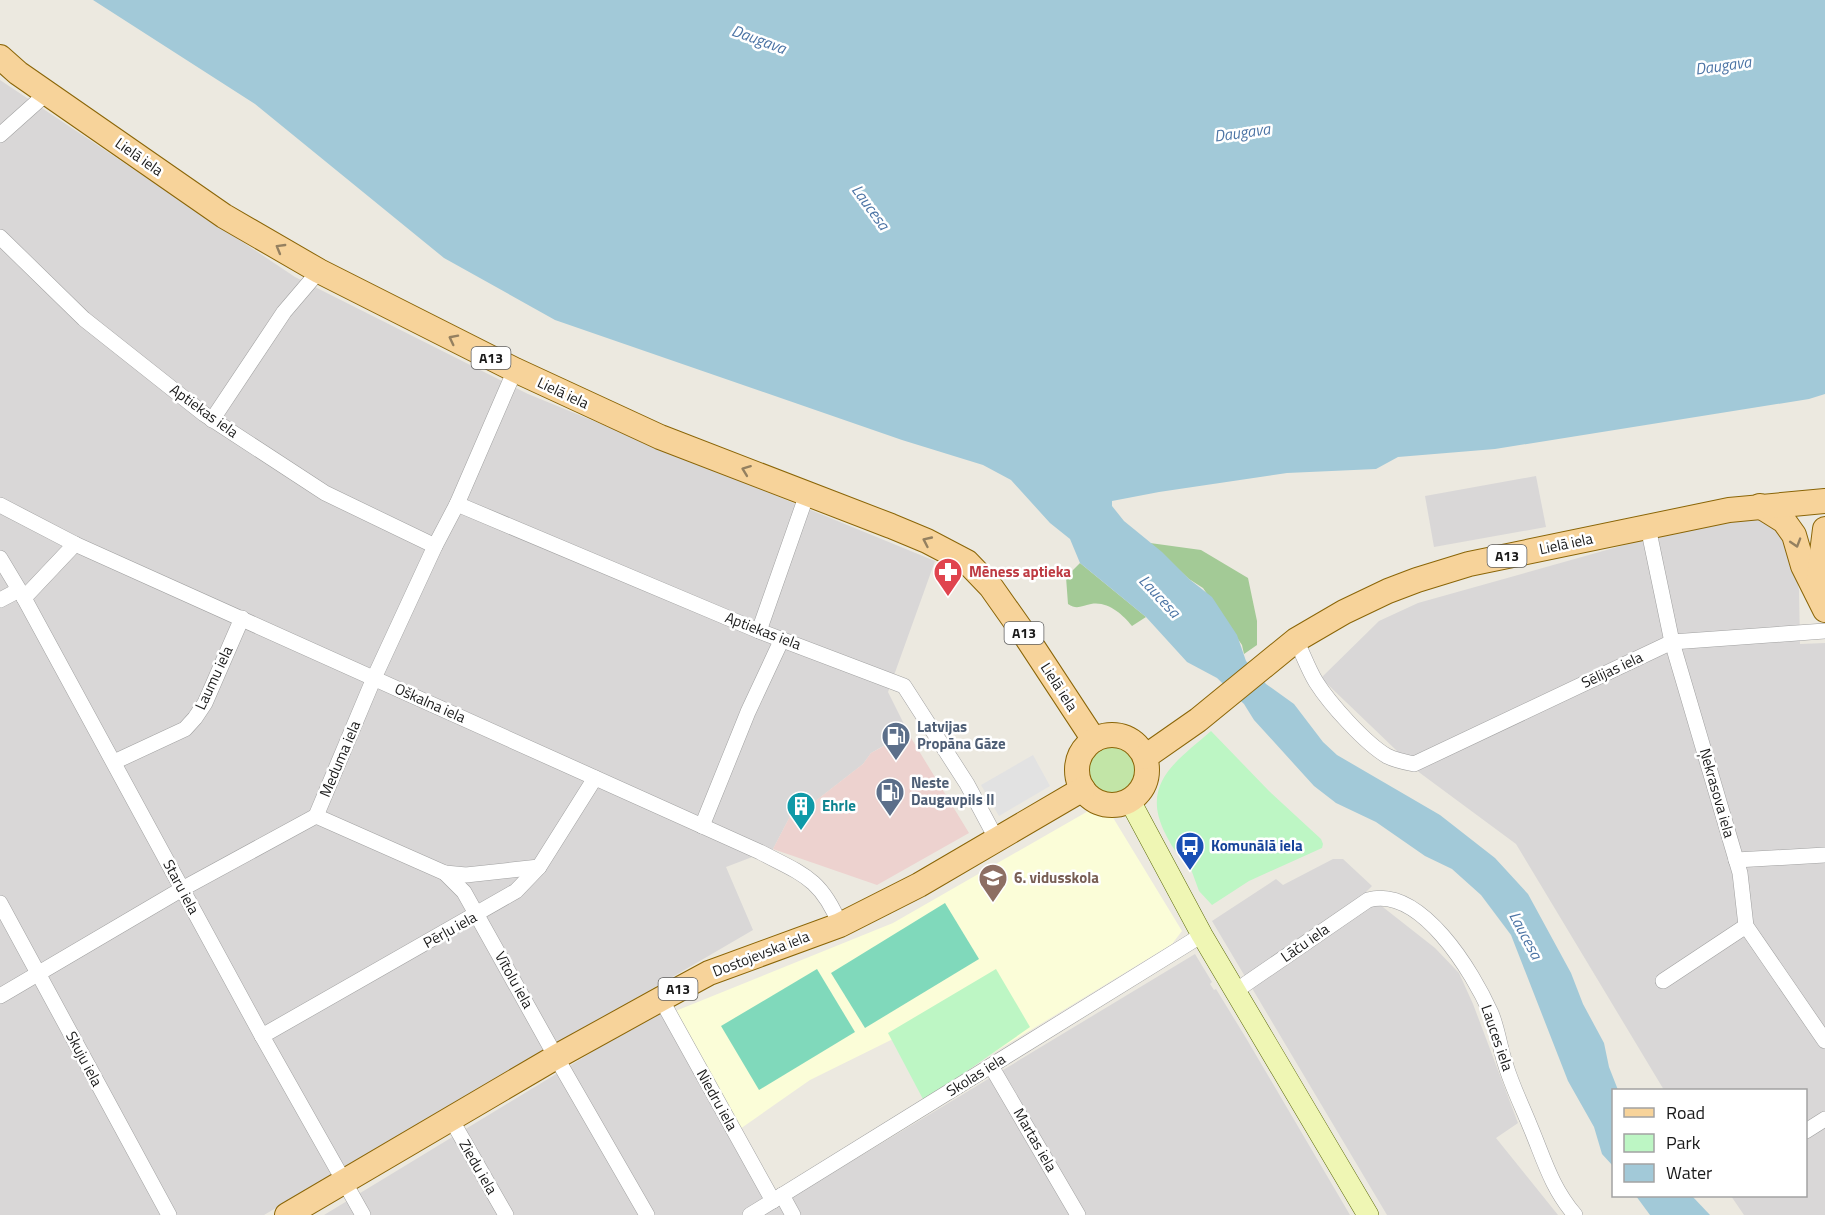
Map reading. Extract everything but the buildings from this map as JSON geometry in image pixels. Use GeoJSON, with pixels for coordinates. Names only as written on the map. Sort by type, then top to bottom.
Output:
{"type":"FeatureCollection","features":[{"type":"Feature","properties":{"kind":"main road","name":"Lielā iela"},"geometry":{"type":"LineString","coordinates":[[0,57],[9,71],[47,93],[224,216],[319,271],[515,370],[660,437],[927,541],[967,562],[991,587],[1094,740]]}},
{"type":"Feature","properties":{"kind":"main road","name":"Lielā iela"},"geometry":{"type":"LineString","coordinates":[[1145,757],[1208,711],[1296,640],[1344,612],[1417,580],[1469,564],[1729,510],[1825,501]]}},
{"type":"Feature","properties":{"kind":"main road"},"geometry":{"type":"LineString","coordinates":[[1760,506],[1784,520],[1794,535],[1803,566],[1821,601]]}},
{"type":"Feature","properties":{"kind":"main road"},"geometry":{"type":"LineString","coordinates":[[1821,601],[1825,529]]}},
{"type":"Feature","properties":{"kind":"main road"},"geometry":{"type":"LineString","coordinates":[[1118,735],[1129,739],[1145,757],[1147,777],[1138,795],[1130,801],[1109,805],[1099,803],[1083,789],[1078,779],[1077,768],[1085,747],[1094,740],[1106,736],[1118,735]]}},
{"type":"Feature","properties":{"kind":"main road","name":"Dostojevska iela"},"geometry":{"type":"LineString","coordinates":[[287,1215],[556,1057],[661,999],[708,974],[840,925],[919,885],[1083,789]]}},
{"type":"Feature","properties":{"kind":"street"},"geometry":{"type":"LineString","coordinates":[[0,135],[47,93]]}},
{"type":"Feature","properties":{"kind":"street","name":"Aptiekas iela"},"geometry":{"type":"LineString","coordinates":[[0,237],[84,319],[212,420],[325,493],[435,546]]}},
{"type":"Feature","properties":{"kind":"street"},"geometry":{"type":"LineString","coordinates":[[212,420],[284,312],[319,271]]}},
{"type":"Feature","properties":{"kind":"street","name":"Meduma iela"},"geometry":{"type":"LineString","coordinates":[[0,996],[182,889],[316,816],[374,678],[457,504],[515,370]]}},
{"type":"Feature","properties":{"kind":"street"},"geometry":{"type":"LineString","coordinates":[[759,631],[807,494]]}},
{"type":"Feature","properties":{"kind":"street","name":"Aptiekas iela"},"geometry":{"type":"LineString","coordinates":[[457,504],[759,631],[904,686],[967,784],[997,840]]}},
{"type":"Feature","properties":{"kind":"street","name":"Oškalna iela"},"geometry":{"type":"LineString","coordinates":[[0,505],[75,544],[760,852],[798,871],[817,885],[832,904],[840,925]]}},
{"type":"Feature","properties":{"kind":"street","name":"Ņekrasova iela"},"geometry":{"type":"LineString","coordinates":[[1648,526],[1672,642],[1736,860],[1746,926],[1825,1041]]}},
{"type":"Feature","properties":{"kind":"street"},"geometry":{"type":"LineString","coordinates":[[0,600],[21,594],[75,544]]}},
{"type":"Feature","properties":{"kind":"street","name":"Staru iela"},"geometry":{"type":"LineString","coordinates":[[0,558],[114,762],[262,1036],[363,1215]]}},
{"type":"Feature","properties":{"kind":"street","name":"Laumu iela"},"geometry":{"type":"LineString","coordinates":[[114,762],[185,729],[205,703],[242,618]]}},
{"type":"Feature","properties":{"kind":"street","name":"Sēlijas iela"},"geometry":{"type":"LineString","coordinates":[[1296,640],[1317,683],[1345,717],[1387,756],[1413,764],[1672,642],[1825,631]]}},
{"type":"Feature","properties":{"kind":"street"},"geometry":{"type":"LineString","coordinates":[[702,826],[748,712],[782,639]]}},
{"type":"Feature","properties":{"kind":"street","name":"Pērļu iela"},"geometry":{"type":"LineString","coordinates":[[262,1036],[478,915],[516,891],[539,867],[595,778]]}},
{"type":"Feature","properties":{"kind":"street"},"geometry":{"type":"LineString","coordinates":[[1130,801],[1234,992],[1368,1215]]}},
{"type":"Feature","properties":{"kind":"street","name":"Vītolu iela"},"geometry":{"type":"LineString","coordinates":[[316,816],[445,873],[464,892],[647,1215]]}},
{"type":"Feature","properties":{"kind":"street"},"geometry":{"type":"LineString","coordinates":[[1736,860],[1825,855]]}},
{"type":"Feature","properties":{"kind":"street"},"geometry":{"type":"LineString","coordinates":[[445,873],[466,875],[539,867]]}},
{"type":"Feature","properties":{"kind":"street","name":"Lāču iela"},"geometry":{"type":"LineString","coordinates":[[1234,992],[1368,900],[1378,897]]}},
{"type":"Feature","properties":{"kind":"street","name":"Lauces iela"},"geometry":{"type":"LineString","coordinates":[[1378,897],[1411,907],[1438,932],[1470,972],[1492,1016],[1506,1068],[1552,1183],[1575,1215]]}},
{"type":"Feature","properties":{"kind":"street","name":"Skuju iela"},"geometry":{"type":"LineString","coordinates":[[0,903],[169,1215]]}},
{"type":"Feature","properties":{"kind":"street"},"geometry":{"type":"LineString","coordinates":[[1663,981],[1746,926]]}},
{"type":"Feature","properties":{"kind":"street","name":"Skolas iela"},"geometry":{"type":"LineString","coordinates":[[750,1215],[1202,935]]}},
{"type":"Feature","properties":{"kind":"street","name":"Niedru iela"},"geometry":{"type":"LineString","coordinates":[[661,999],[778,1198],[794,1215]]}},
{"type":"Feature","properties":{"kind":"street","name":"Martas iela"},"geometry":{"type":"LineString","coordinates":[[991,1066],[1078,1215]]}},
{"type":"Feature","properties":{"kind":"street","name":"Ziedu iela"},"geometry":{"type":"LineString","coordinates":[[451,1119],[506,1215]]}},
{"type":"Feature","properties":{"kind":"street"},"geometry":{"type":"LineString","coordinates":[[1807,1130],[1825,1119]]}},
{"type":"Feature","properties":{"kind":"shaded area"},"geometry":{"type":"Polygon","coordinates":[[[0,80],[295,277],[528,394],[935,561],[888,692],[908,732],[871,753],[863,764],[809,806],[798,801],[773,849],[726,867],[753,930],[264,1215],[0,1215],[0,80]]]}},
{"type":"Feature","properties":{"kind":"shaded area"},"geometry":{"type":"Polygon","coordinates":[[[1536,476],[1546,527],[1434,547],[1425,496],[1536,476]]]}},
{"type":"Feature","properties":{"kind":"shaded area"},"geometry":{"type":"Polygon","coordinates":[[[1759,517],[1770,522],[1781,535],[1793,561],[1799,590],[1800,644],[1825,643],[1825,1215],[1744,1215],[1732,1197],[1807,1197],[1807,1089],[1663,1089],[1516,844],[1420,773],[1321,678],[1379,621],[1418,603],[1642,540],[1759,517]]]}},
{"type":"Feature","properties":{"kind":"shaded area"},"geometry":{"type":"Polygon","coordinates":[[[908,733],[969,833],[877,885],[773,849],[798,801],[809,806],[863,764],[871,753],[908,733]]]}},
{"type":"Feature","properties":{"kind":"shaded area"},"geometry":{"type":"Polygon","coordinates":[[[1033,755],[1050,786],[999,816],[981,785],[1033,755]]]}},
{"type":"Feature","properties":{"kind":"shaded area"},"geometry":{"type":"Polygon","coordinates":[[[1097,806],[1109,811],[1182,931],[1172,944],[924,1095],[893,1039],[810,1080],[740,1129],[673,1012],[893,923],[1097,806]]]}},
{"type":"Feature","properties":{"kind":"shaded area"},"geometry":{"type":"Polygon","coordinates":[[[1333,859],[1343,859],[1372,886],[1365,893],[1435,948],[1459,973],[1518,1123],[1496,1138],[1558,1215],[1387,1215],[1212,921],[1276,879],[1283,885],[1333,859]]]}},
{"type":"Feature","properties":{"kind":"shaded area"},"geometry":{"type":"Polygon","coordinates":[[[1195,954],[1212,982],[1210,984],[1214,990],[1216,989],[1246,1038],[1350,1215],[324,1215],[663,1009],[776,1207],[1195,954]]]}},
{"type":"Feature","properties":{"kind":"green space"},"geometry":{"type":"Polygon","coordinates":[[[1150,543],[1201,550],[1248,578],[1257,621],[1257,645],[1244,654],[1242,645],[1203,588],[1189,579],[1150,543]]]}},
{"type":"Feature","properties":{"kind":"green space"},"geometry":{"type":"Polygon","coordinates":[[[1080,563],[1146,617],[1132,626],[1109,606],[1091,604],[1077,607],[1068,604],[1066,577],[1080,563]]]}},
{"type":"Feature","properties":{"kind":"green space"},"geometry":{"type":"Polygon","coordinates":[[[1211,731],[1269,791],[1321,839],[1323,844],[1322,848],[1249,881],[1212,905],[1199,891],[1188,861],[1177,853],[1167,837],[1158,815],[1157,800],[1166,774],[1211,731]]]}},
{"type":"Feature","properties":{"kind":"green space"},"geometry":{"type":"Polygon","coordinates":[[[1108,747],[1118,747],[1133,757],[1137,771],[1136,780],[1127,791],[1118,795],[1108,795],[1093,785],[1089,776],[1089,766],[1099,751],[1108,747]]]}},
{"type":"Feature","properties":{"kind":"green space"},"geometry":{"type":"Polygon","coordinates":[[[945,903],[979,959],[865,1028],[831,973],[945,903]]]}},
{"type":"Feature","properties":{"kind":"green space"},"geometry":{"type":"Polygon","coordinates":[[[817,969],[855,1032],[759,1090],[721,1026],[817,969]]]}},
{"type":"Feature","properties":{"kind":"green space"},"geometry":{"type":"Polygon","coordinates":[[[996,969],[1030,1027],[924,1101],[888,1033],[996,969]]]}},
{"type":"Feature","properties":{"kind":"water"},"geometry":{"type":"Polygon","coordinates":[[[93,0],[1825,0],[1825,394],[1809,399],[1495,449],[1398,457],[1376,469],[1287,473],[1112,501],[1112,506],[1124,521],[1212,597],[1237,635],[1246,661],[1266,684],[1294,704],[1323,742],[1337,755],[1440,815],[1495,858],[1528,894],[1571,973],[1583,1004],[1604,1043],[1609,1067],[1618,1089],[1612,1089],[1612,1165],[1602,1154],[1594,1127],[1568,1081],[1511,935],[1481,895],[1452,869],[1425,856],[1376,822],[1336,803],[1314,786],[1254,720],[1244,704],[1217,678],[1187,662],[1146,617],[1080,563],[1070,539],[1050,523],[1011,480],[983,465],[902,440],[555,320],[444,258],[255,104],[93,0]]]}},
{"type":"Feature","properties":{"kind":"water"},"geometry":{"type":"Polygon","coordinates":[[[1637,1197],[1693,1197],[1710,1215],[1650,1215],[1637,1197]]]}},
{"type":"Feature","properties":{"kind":"place","name":"Mēness aptieka"},"geometry":{"type":"Point","coordinates":[948,598]}},
{"type":"Feature","properties":{"kind":"place","name":"Latvijas Propāna Gāze"},"geometry":{"type":"Point","coordinates":[896,762]}},
{"type":"Feature","properties":{"kind":"place","name":"Neste Daugavpils II"},"geometry":{"type":"Point","coordinates":[890,818]}},
{"type":"Feature","properties":{"kind":"place","name":"Ehrle"},"geometry":{"type":"Point","coordinates":[801,832]}},
{"type":"Feature","properties":{"kind":"place","name":"Komunālā iela"},"geometry":{"type":"Point","coordinates":[1190,872]}},
{"type":"Feature","properties":{"kind":"place","name":"6. vidusskola"},"geometry":{"type":"Point","coordinates":[993,904]}},
{"type":"Feature","properties":{"kind":"water label","name":"Daugava"},"geometry":{"type":"Point","coordinates":[759,39]}},
{"type":"Feature","properties":{"kind":"water label","name":"Daugava"},"geometry":{"type":"Point","coordinates":[1723,65]}},
{"type":"Feature","properties":{"kind":"water label","name":"Daugava"},"geometry":{"type":"Point","coordinates":[1242,132]}},
{"type":"Feature","properties":{"kind":"water label","name":"Laucesa"},"geometry":{"type":"Point","coordinates":[871,207]}},
{"type":"Feature","properties":{"kind":"water label","name":"Laucesa"},"geometry":{"type":"Point","coordinates":[1160,596]}},
{"type":"Feature","properties":{"kind":"water label","name":"Laucesa"},"geometry":{"type":"Point","coordinates":[1526,935]}}]}
